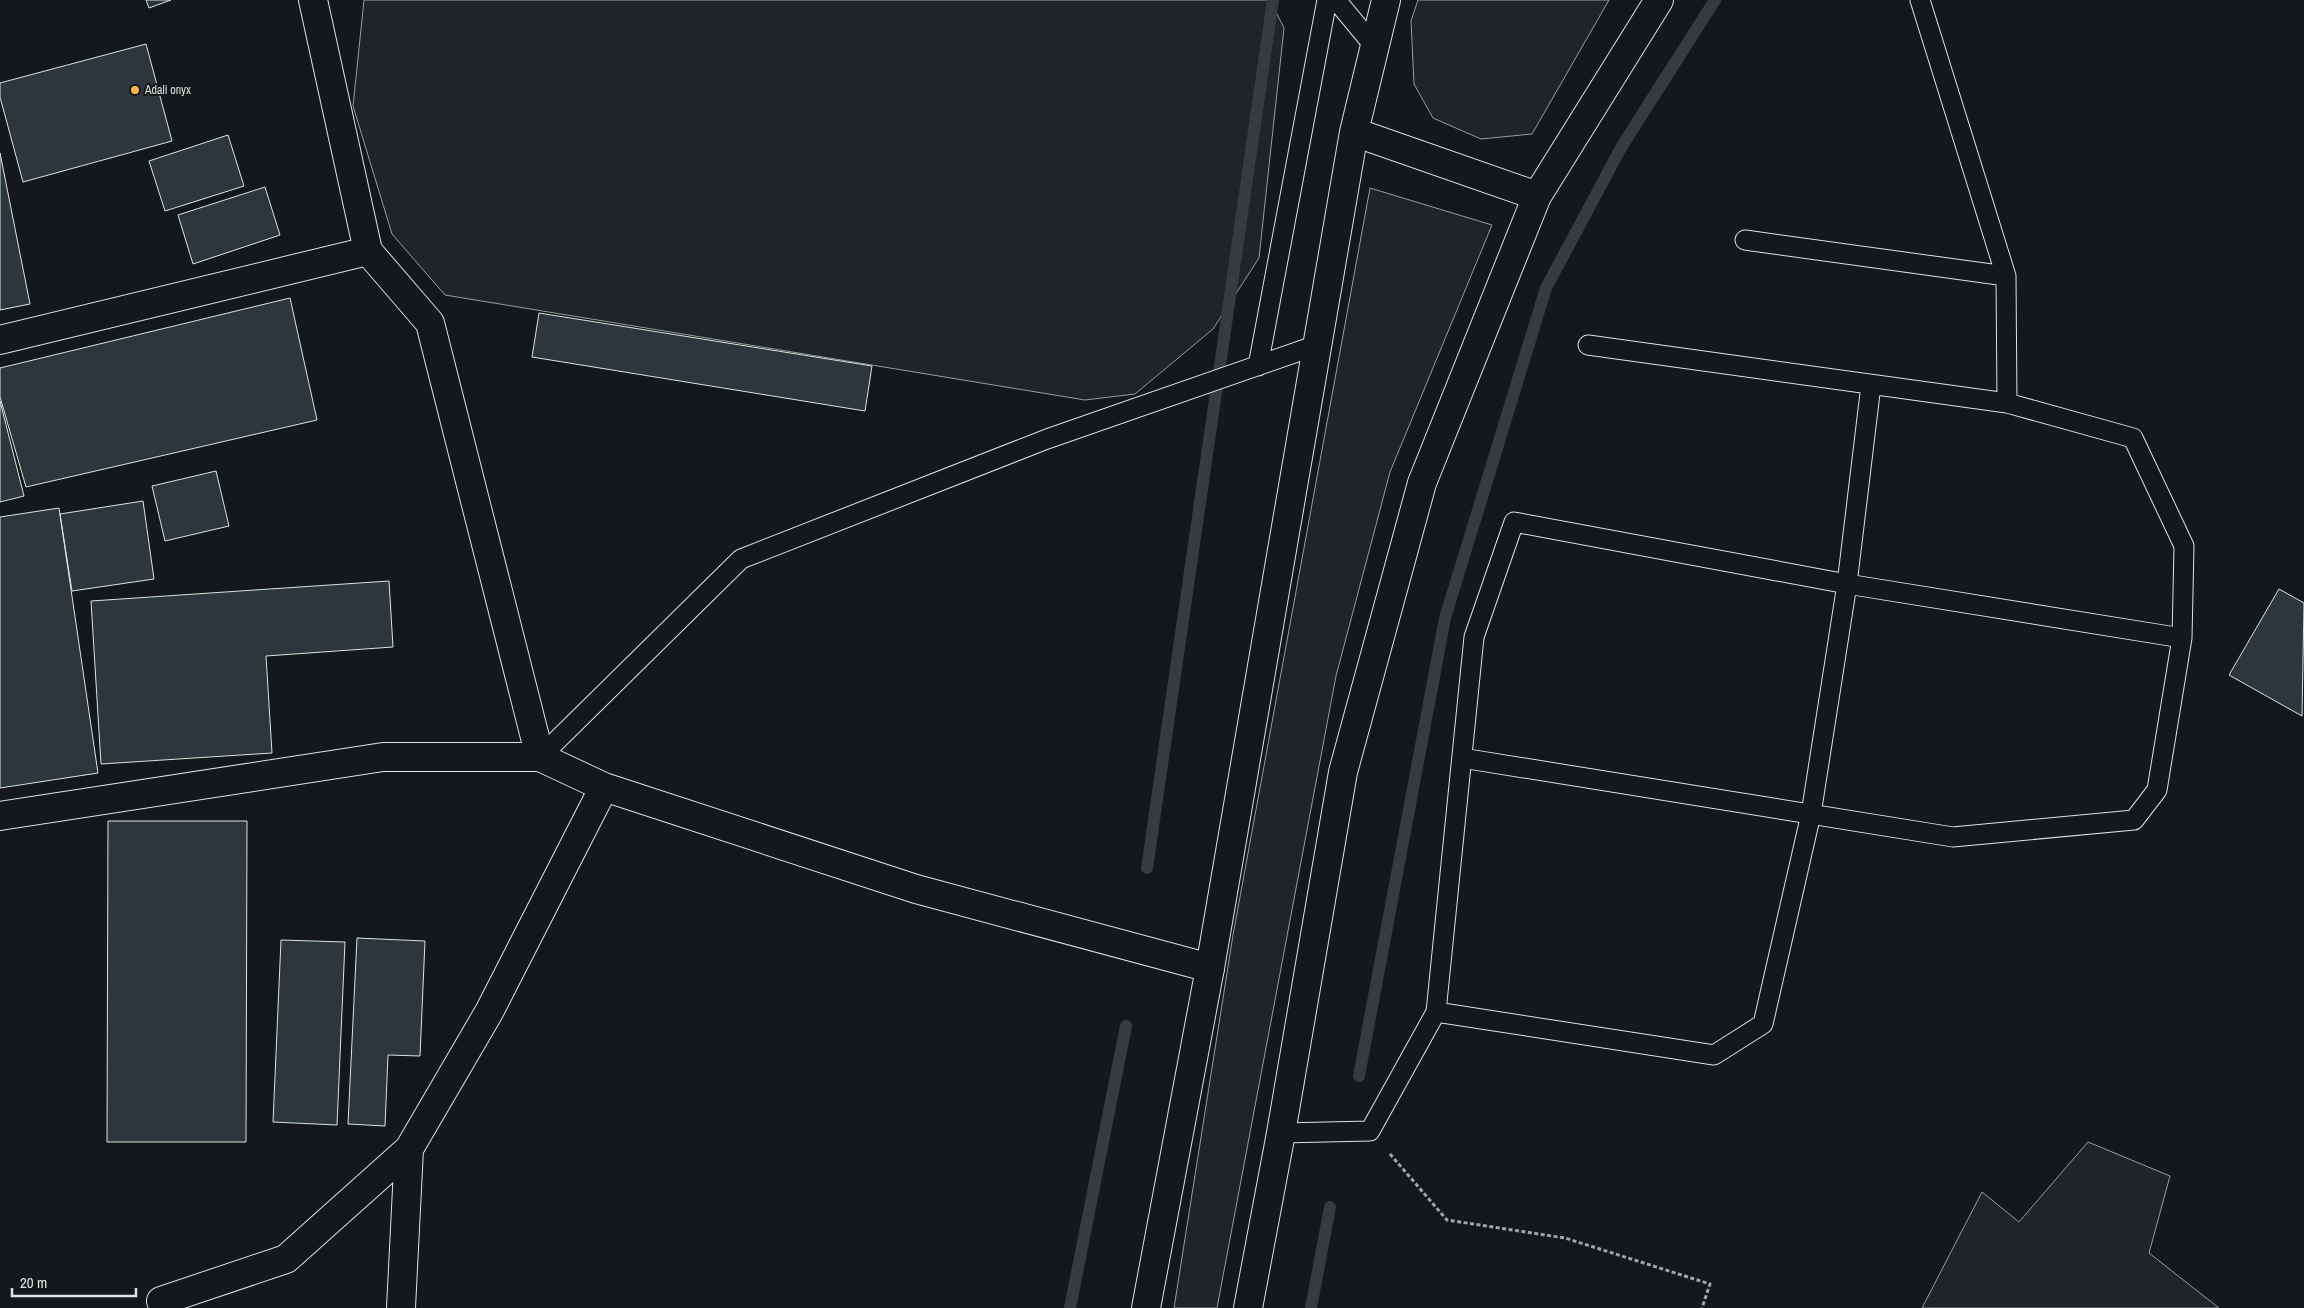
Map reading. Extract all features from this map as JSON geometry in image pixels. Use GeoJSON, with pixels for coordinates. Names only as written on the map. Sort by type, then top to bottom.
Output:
{"type":"FeatureCollection","features":[{"type":"Feature","properties":{"kind":"main road"},"geometry":{"type":"LineString","coordinates":[[313,0],[368,251],[430,323],[540,757]]}},
{"type":"Feature","properties":{"kind":"main road"},"geometry":{"type":"LineString","coordinates":[[1146,1308],[1210,968],[1354,132],[1386,0]]}},
{"type":"Feature","properties":{"kind":"main road"},"geometry":{"type":"LineString","coordinates":[[1248,1308],[1281,1133],[1344,772],[1422,483],[1538,196],[1659,0]]}},
{"type":"Feature","properties":{"kind":"main road"},"geometry":{"type":"LineString","coordinates":[[1354,132],[1538,196]]}},
{"type":"Feature","properties":{"kind":"main road"},"geometry":{"type":"LineString","coordinates":[[0,340],[368,251]]}},
{"type":"Feature","properties":{"kind":"main road"},"geometry":{"type":"LineString","coordinates":[[0,816],[383,757],[540,757],[604,787],[916,889],[1210,968]]}},
{"type":"Feature","properties":{"kind":"main road"},"geometry":{"type":"LineString","coordinates":[[161,1301],[286,1259],[409,1149],[489,1012],[604,787]]}},
{"type":"Feature","properties":{"kind":"main road"},"geometry":{"type":"LineString","coordinates":[[401,1308],[409,1149]]}},
{"type":"Feature","properties":{"kind":"lane"},"geometry":{"type":"LineString","coordinates":[[1258,366],[1327,0]]}},
{"type":"Feature","properties":{"kind":"lane"},"geometry":{"type":"LineString","coordinates":[[1336,0],[1375,47]]}},
{"type":"Feature","properties":{"kind":"lane"},"geometry":{"type":"LineString","coordinates":[[1920,0],[2006,276],[2007,403]]}},
{"type":"Feature","properties":{"kind":"lane"},"geometry":{"type":"LineString","coordinates":[[1745,240],[2006,276]]}},
{"type":"Feature","properties":{"kind":"lane"},"geometry":{"type":"LineString","coordinates":[[540,757],[741,559],[1047,439],[1317,346]]}},
{"type":"Feature","properties":{"kind":"lane"},"geometry":{"type":"LineString","coordinates":[[1462,758],[1953,837],[2134,820],[2157,790],[2182,638],[2184,546],[2133,438],[2007,403],[1588,346]]}},
{"type":"Feature","properties":{"kind":"lane"},"geometry":{"type":"LineString","coordinates":[[1436,1012],[1714,1055],[1763,1024],[1811,814],[1848,584],[1871,384]]}},
{"type":"Feature","properties":{"kind":"lane"},"geometry":{"type":"LineString","coordinates":[[1281,1133],[1370,1131],[1436,1012],[1474,637],[1514,522],[1848,584],[2182,638]]}},
{"type":"Feature","properties":{"kind":"path"},"geometry":{"type":"LineString","coordinates":[[1370,1131],[1446,1220],[1565,1238],[1710,1284],[1702,1308]]}},
{"type":"Feature","properties":{"kind":"shaded area"},"geometry":{"type":"Polygon","coordinates":[[[364,0],[1270,0],[1284,28],[1259,258],[1213,329],[1135,394],[1085,400],[445,295],[392,234],[353,106],[364,0]]]}},
{"type":"Feature","properties":{"kind":"shaded area"},"geometry":{"type":"Polygon","coordinates":[[[1418,0],[1609,0],[1532,134],[1481,139],[1433,118],[1414,84],[1411,21],[1418,0]]]}},
{"type":"Feature","properties":{"kind":"shaded area"},"geometry":{"type":"Polygon","coordinates":[[[1370,188],[1492,225],[1390,472],[1336,676],[1217,1308],[1174,1308],[1233,935],[1370,188]]]}},
{"type":"Feature","properties":{"kind":"shaded area"},"geometry":{"type":"Polygon","coordinates":[[[2088,1142],[2170,1176],[2149,1253],[2219,1308],[1922,1308],[1982,1192],[2019,1222],[2088,1142]]]}},
{"type":"Feature","properties":{"kind":"building"},"geometry":{"type":"Polygon","coordinates":[[[146,0],[171,0],[149,8],[146,0]]]}},
{"type":"Feature","properties":{"kind":"building"},"geometry":{"type":"Polygon","coordinates":[[[146,44],[172,141],[23,182],[0,97],[0,83],[146,44]]]}},
{"type":"Feature","properties":{"kind":"building"},"geometry":{"type":"Polygon","coordinates":[[[228,135],[244,186],[165,211],[149,161],[228,135]]]}},
{"type":"Feature","properties":{"kind":"building"},"geometry":{"type":"Polygon","coordinates":[[[0,153],[30,304],[0,310],[0,153]]]}},
{"type":"Feature","properties":{"kind":"building"},"geometry":{"type":"Polygon","coordinates":[[[265,187],[280,235],[193,264],[178,215],[265,187]]]}},
{"type":"Feature","properties":{"kind":"building"},"geometry":{"type":"Polygon","coordinates":[[[290,298],[317,420],[26,487],[0,397],[0,368],[290,298]]]}},
{"type":"Feature","properties":{"kind":"building"},"geometry":{"type":"Polygon","coordinates":[[[539,313],[872,366],[865,411],[532,357],[539,313]]]}},
{"type":"Feature","properties":{"kind":"building"},"geometry":{"type":"Polygon","coordinates":[[[0,401],[24,496],[0,502],[0,401]]]}},
{"type":"Feature","properties":{"kind":"building"},"geometry":{"type":"Polygon","coordinates":[[[216,471],[229,526],[165,541],[152,486],[216,471]]]}},
{"type":"Feature","properties":{"kind":"building"},"geometry":{"type":"Polygon","coordinates":[[[143,501],[154,579],[72,591],[60,514],[143,501]]]}},
{"type":"Feature","properties":{"kind":"building"},"geometry":{"type":"Polygon","coordinates":[[[59,508],[98,773],[0,788],[0,517],[59,508]]]}},
{"type":"Feature","properties":{"kind":"building"},"geometry":{"type":"Polygon","coordinates":[[[389,581],[393,647],[266,656],[272,753],[101,764],[91,601],[389,581]]]}},
{"type":"Feature","properties":{"kind":"building"},"geometry":{"type":"Polygon","coordinates":[[[2279,589],[2304,603],[2302,716],[2229,675],[2279,589]]]}},
{"type":"Feature","properties":{"kind":"building"},"geometry":{"type":"Polygon","coordinates":[[[108,821],[247,821],[246,1142],[107,1142],[108,821]]]}},
{"type":"Feature","properties":{"kind":"building"},"geometry":{"type":"Polygon","coordinates":[[[357,938],[425,941],[420,1056],[388,1055],[385,1126],[348,1124],[357,938]]]}},
{"type":"Feature","properties":{"kind":"building"},"geometry":{"type":"Polygon","coordinates":[[[281,940],[345,942],[337,1125],[273,1122],[281,940]]]}},
{"type":"Feature","properties":{"kind":"waterway"},"geometry":{"type":"LineString","coordinates":[[1147,868],[1273,0]]}},
{"type":"Feature","properties":{"kind":"waterway"},"geometry":{"type":"LineString","coordinates":[[1359,1076],[1445,618],[1546,288],[1622,146],[1715,0]]}},
{"type":"Feature","properties":{"kind":"waterway"},"geometry":{"type":"LineString","coordinates":[[1070,1308],[1126,1026]]}},
{"type":"Feature","properties":{"kind":"waterway"},"geometry":{"type":"LineString","coordinates":[[1311,1308],[1330,1207]]}},
{"type":"Feature","properties":{"kind":"place","name":"Adali onyx"},"geometry":{"type":"Point","coordinates":[135,90]}}]}
